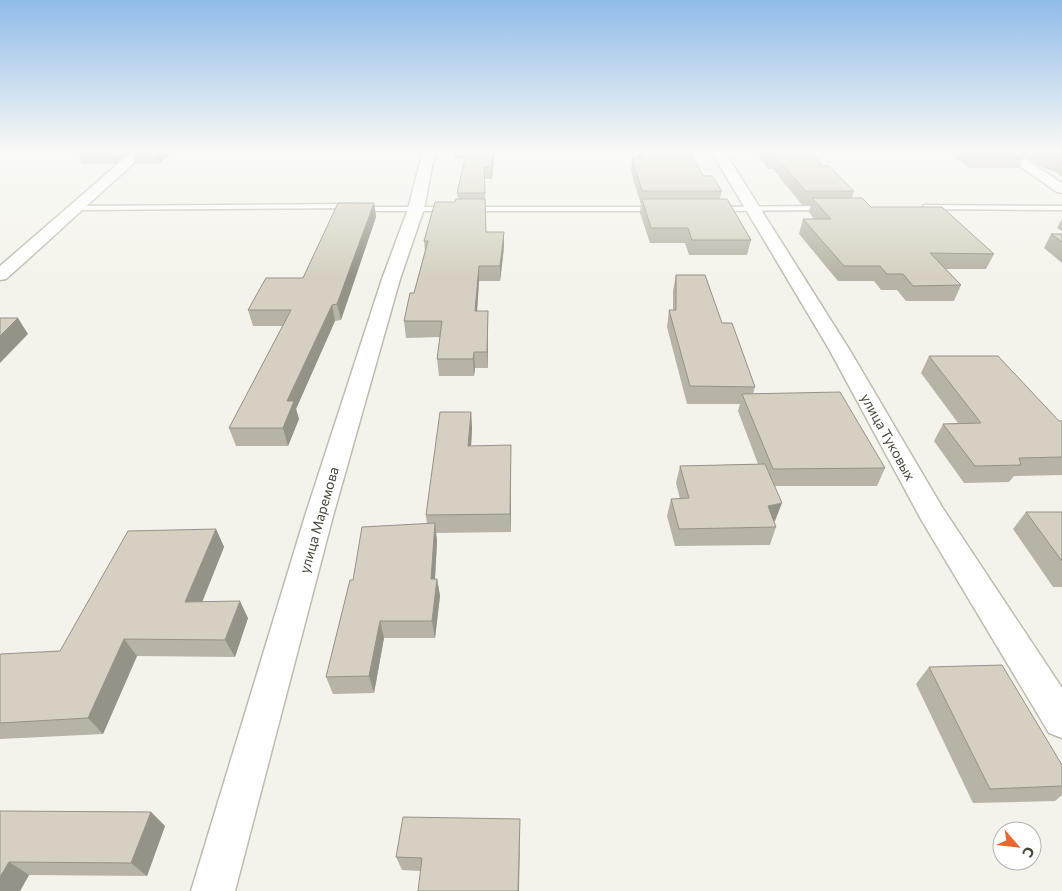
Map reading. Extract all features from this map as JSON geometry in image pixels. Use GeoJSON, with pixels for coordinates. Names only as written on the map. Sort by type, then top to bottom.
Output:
{"type":"FeatureCollection","features":[{"type":"Feature","properties":{"kind":"street"},"geometry":{"type":"LineString","coordinates":[[0,275],[92,193]]}},
{"type":"Feature","properties":{"kind":"street","name":"улица Маремова"},"geometry":{"type":"LineString","coordinates":[[212,891],[319,516],[391,279],[416,209],[420,193]]}},
{"type":"Feature","properties":{"kind":"street","name":"улица Туковых"},"geometry":{"type":"LineString","coordinates":[[742,193],[839,349],[932,514],[1062,720]]}},
{"type":"Feature","properties":{"kind":"lane"},"geometry":{"type":"LineString","coordinates":[[77,208],[311,206],[456,209]]}},
{"type":"Feature","properties":{"kind":"lane"},"geometry":{"type":"LineString","coordinates":[[920,207],[1062,208]]}},
{"type":"Feature","properties":{"kind":"lane"},"geometry":{"type":"LineString","coordinates":[[713,209],[835,208]]}},
{"type":"Feature","properties":{"kind":"lane"},"geometry":{"type":"LineString","coordinates":[[466,209],[663,209]]}},
{"type":"Feature","properties":{"kind":"building"},"geometry":{"type":"Polygon","coordinates":[[[812,198],[862,198],[871,207],[942,207],[994,254],[930,253],[961,285],[913,286],[903,274],[887,274],[880,266],[844,266],[803,219],[831,219],[812,198]]]}},
{"type":"Feature","properties":{"kind":"building"},"geometry":{"type":"Polygon","coordinates":[[[456,199],[485,199],[486,232],[504,232],[500,266],[479,266],[475,311],[488,311],[487,352],[474,352],[473,359],[437,359],[442,321],[404,321],[410,293],[414,293],[428,241],[424,241],[435,202],[455,202],[456,199]]]}},
{"type":"Feature","properties":{"kind":"building"},"geometry":{"type":"Polygon","coordinates":[[[642,199],[727,199],[751,240],[692,240],[688,228],[651,228],[642,199]]]}},
{"type":"Feature","properties":{"kind":"building"},"geometry":{"type":"Polygon","coordinates":[[[338,203],[374,203],[337,304],[332,305],[287,401],[294,401],[283,428],[229,428],[291,310],[248,310],[266,278],[303,278],[338,203]]]}},
{"type":"Feature","properties":{"kind":"building"},"geometry":{"type":"Polygon","coordinates":[[[1051,234],[1062,234],[1062,242],[1051,234]]]}},
{"type":"Feature","properties":{"kind":"building"},"geometry":{"type":"Polygon","coordinates":[[[676,275],[705,275],[722,323],[732,323],[755,387],[690,386],[669,310],[676,310],[676,275]]]}},
{"type":"Feature","properties":{"kind":"building"},"geometry":{"type":"Polygon","coordinates":[[[0,318],[18,318],[0,336],[0,318]]]}},
{"type":"Feature","properties":{"kind":"building"},"geometry":{"type":"Polygon","coordinates":[[[929,356],[998,356],[1059,421],[1062,421],[1062,457],[1019,458],[1021,465],[975,466],[943,424],[981,423],[929,356]]]}},
{"type":"Feature","properties":{"kind":"building"},"geometry":{"type":"Polygon","coordinates":[[[840,392],[885,468],[773,469],[742,394],[840,392]]]}},
{"type":"Feature","properties":{"kind":"building"},"geometry":{"type":"Polygon","coordinates":[[[440,412],[471,412],[468,446],[511,445],[510,514],[426,515],[440,412]]]}},
{"type":"Feature","properties":{"kind":"building"},"geometry":{"type":"Polygon","coordinates":[[[765,464],[782,503],[768,506],[776,527],[679,529],[671,499],[689,498],[680,466],[765,464]]]}},
{"type":"Feature","properties":{"kind":"building"},"geometry":{"type":"Polygon","coordinates":[[[1026,512],[1062,512],[1062,561],[1026,512]]]}},
{"type":"Feature","properties":{"kind":"building"},"geometry":{"type":"Polygon","coordinates":[[[435,523],[431,579],[437,579],[432,621],[380,621],[369,676],[326,677],[350,580],[353,580],[362,527],[435,523]]]}},
{"type":"Feature","properties":{"kind":"building"},"geometry":{"type":"Polygon","coordinates":[[[216,529],[185,602],[240,601],[225,640],[124,639],[88,718],[0,723],[0,655],[60,651],[128,531],[216,529]]]}},
{"type":"Feature","properties":{"kind":"building"},"geometry":{"type":"Polygon","coordinates":[[[1002,665],[1062,765],[1062,786],[990,789],[929,667],[1002,665]]]}},
{"type":"Feature","properties":{"kind":"building"},"geometry":{"type":"Polygon","coordinates":[[[0,811],[151,812],[131,863],[9,862],[0,877],[0,811]]]}},
{"type":"Feature","properties":{"kind":"building"},"geometry":{"type":"Polygon","coordinates":[[[403,817],[520,819],[518,891],[418,891],[422,858],[396,857],[403,817]]]}}]}
